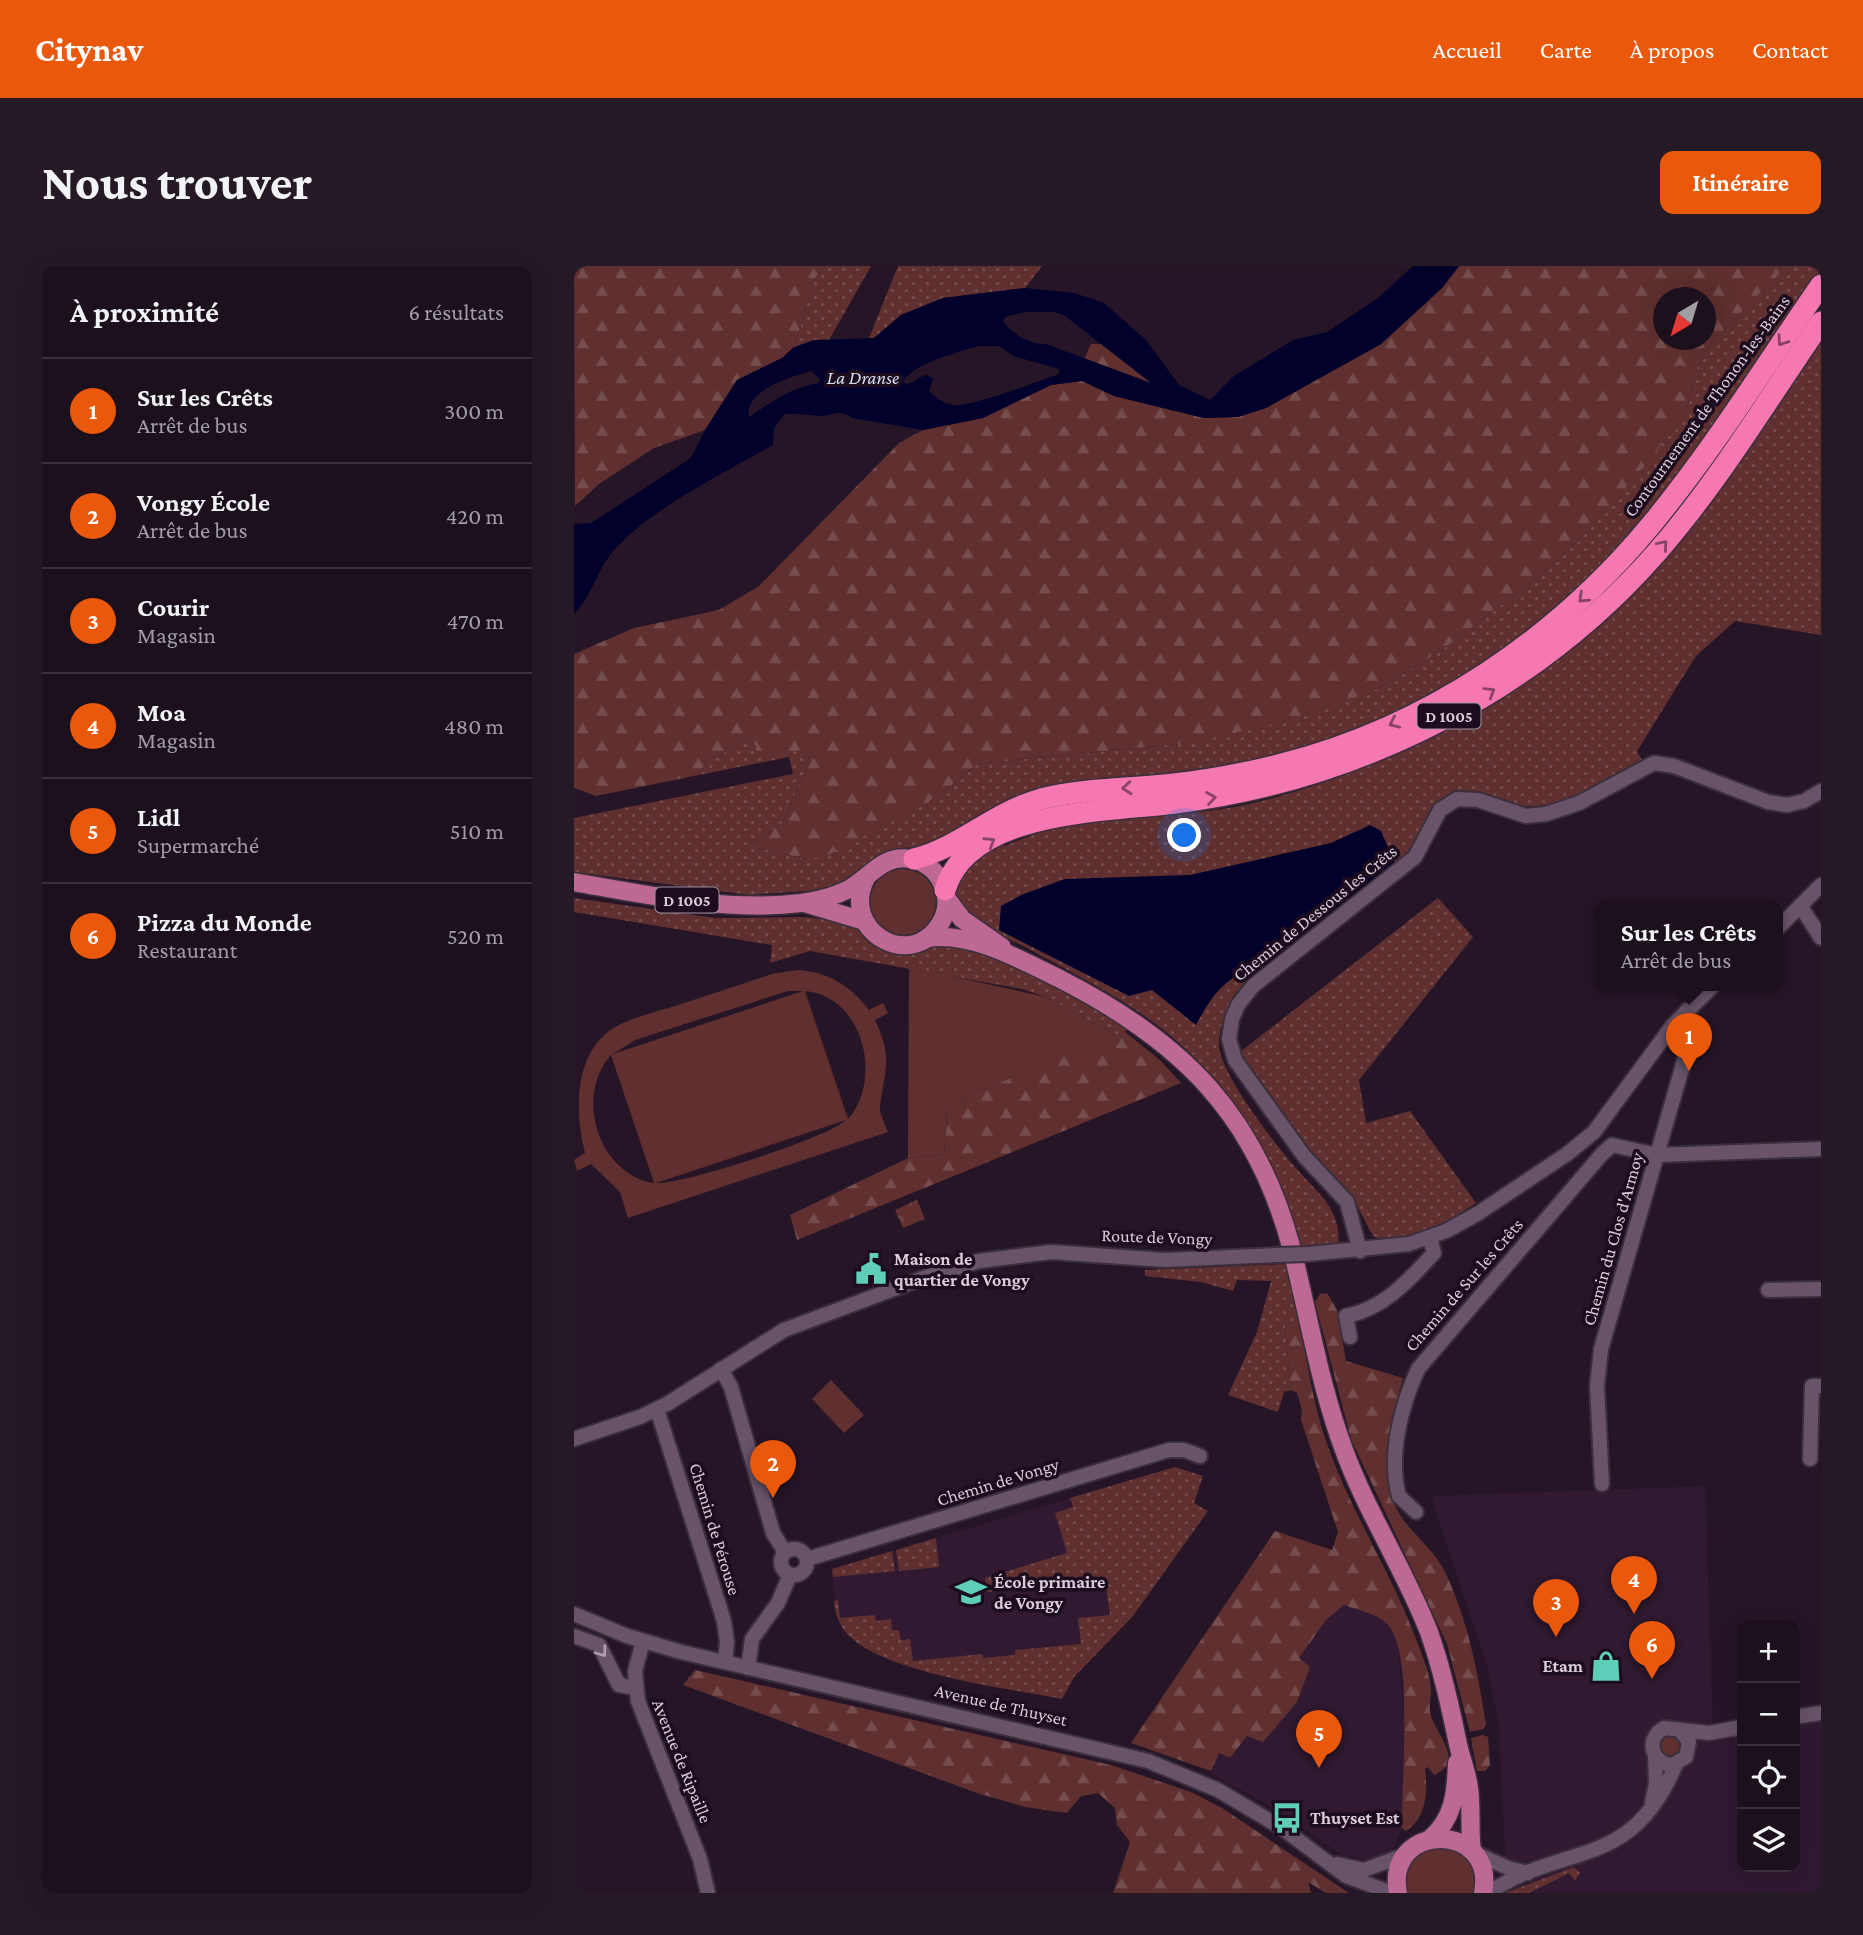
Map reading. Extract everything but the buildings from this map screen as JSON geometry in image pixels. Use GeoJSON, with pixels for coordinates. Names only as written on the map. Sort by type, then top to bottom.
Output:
{"type":"FeatureCollection","features":[{"type":"Feature","properties":{"kind":"highway","name":"Contournement de Thonon-les-Bains"},"geometry":{"type":"LineString","coordinates":[[914,859],[933,853],[999,815],[1043,799],[1205,780],[1315,754],[1393,724],[1477,679],[1565,615],[1641,537],[1683,484],[1821,285]]}},
{"type":"Feature","properties":{"kind":"highway","name":"D 1005"},"geometry":{"type":"LineString","coordinates":[[946,895],[953,872],[967,856],[1009,831],[1032,822],[1079,812],[1220,796],[1295,780],[1340,765],[1407,737],[1494,690],[1569,637],[1655,554],[1703,494],[1821,323]]}},
{"type":"Feature","properties":{"kind":"main road"},"geometry":{"type":"LineString","coordinates":[[1023,961],[961,939],[927,938],[906,945],[892,944],[873,933],[864,921],[859,899],[866,878],[877,867],[891,860],[914,859],[934,871],[962,919],[1023,961],[1124,1014],[1164,1042],[1216,1095],[1256,1156],[1291,1247],[1341,1442],[1428,1631],[1447,1690],[1469,1787],[1472,1852]]}},
{"type":"Feature","properties":{"kind":"main road","name":"D 1005"},"geometry":{"type":"LineString","coordinates":[[574,882],[697,901],[753,904],[801,902],[845,892],[866,878]]}},
{"type":"Feature","properties":{"kind":"main road"},"geometry":{"type":"LineString","coordinates":[[927,938],[942,921],[946,895]]}},
{"type":"Feature","properties":{"kind":"main road","name":"D 1005"},"geometry":{"type":"LineString","coordinates":[[801,902],[864,921]]}},
{"type":"Feature","properties":{"kind":"main road"},"geometry":{"type":"LineString","coordinates":[[1398,1893],[1398,1870],[1405,1855],[1430,1839],[1444,1824],[1454,1804],[1458,1746]]}},
{"type":"Feature","properties":{"kind":"main road"},"geometry":{"type":"LineString","coordinates":[[1430,1839],[1452,1839],[1472,1852],[1483,1871],[1486,1893]]}},
{"type":"Feature","properties":{"kind":"street","name":"Chemin de Dessous les Crêts"},"geometry":{"type":"LineString","coordinates":[[1360,1251],[1347,1202],[1304,1156],[1235,1060],[1229,1039],[1230,1028],[1234,1012],[1247,992],[1408,863],[1424,843],[1440,810],[1457,799],[1478,800],[1526,816],[1545,814],[1579,803],[1644,766],[1660,763],[1768,802],[1787,805],[1804,801],[1821,791]]}},
{"type":"Feature","properties":{"kind":"street"},"geometry":{"type":"LineString","coordinates":[[1783,923],[1821,885]]}},
{"type":"Feature","properties":{"kind":"street"},"geometry":{"type":"LineString","coordinates":[[1801,907],[1821,938]]}},
{"type":"Feature","properties":{"kind":"street","name":"Route de Vongy"},"geometry":{"type":"LineString","coordinates":[[574,1438],[657,1409],[771,1337],[811,1319],[926,1277],[991,1258],[1051,1252],[1165,1260],[1309,1254],[1391,1248],[1430,1238],[1463,1223],[1584,1141],[1620,1099],[1686,1011],[1708,991]]}},
{"type":"Feature","properties":{"kind":"street","name":"Chemin du Clos d'Armoy"},"geometry":{"type":"LineString","coordinates":[[1602,1484],[1597,1386],[1601,1349],[1693,1030],[1686,1011]]}},
{"type":"Feature","properties":{"kind":"street","name":"Chemin de Sur les Crêts"},"geometry":{"type":"LineString","coordinates":[[1416,1512],[1399,1496],[1395,1462],[1403,1410],[1418,1370],[1612,1145],[1657,1155]]}},
{"type":"Feature","properties":{"kind":"street"},"geometry":{"type":"LineString","coordinates":[[1657,1155],[1821,1149]]}},
{"type":"Feature","properties":{"kind":"street"},"geometry":{"type":"LineString","coordinates":[[1350,1337],[1346,1316],[1378,1304],[1412,1276],[1434,1253],[1430,1238]]}},
{"type":"Feature","properties":{"kind":"street"},"geometry":{"type":"LineString","coordinates":[[1768,1290],[1821,1289]]}},
{"type":"Feature","properties":{"kind":"street"},"geometry":{"type":"LineString","coordinates":[[721,1369],[731,1387],[773,1533],[785,1552],[781,1565],[790,1575]]}},
{"type":"Feature","properties":{"kind":"street"},"geometry":{"type":"LineString","coordinates":[[1810,1459],[1812,1387],[1821,1386]]}},
{"type":"Feature","properties":{"kind":"street","name":"Chemin de Pérouse"},"geometry":{"type":"LineString","coordinates":[[657,1409],[724,1621],[727,1642],[724,1662]]}},
{"type":"Feature","properties":{"kind":"street","name":"Chemin de Vongy"},"geometry":{"type":"LineString","coordinates":[[807,1559],[1169,1450],[1200,1456]]}},
{"type":"Feature","properties":{"kind":"street"},"geometry":{"type":"LineString","coordinates":[[785,1552],[798,1549],[807,1559],[803,1572],[790,1575]]}},
{"type":"Feature","properties":{"kind":"street"},"geometry":{"type":"LineString","coordinates":[[748,1668],[752,1639],[778,1603],[790,1575]]}},
{"type":"Feature","properties":{"kind":"street","name":"Avenue de Thuyset"},"geometry":{"type":"LineString","coordinates":[[574,1614],[643,1641],[724,1662],[1148,1761],[1240,1802],[1329,1861],[1352,1880],[1392,1893]]}},
{"type":"Feature","properties":{"kind":"street"},"geometry":{"type":"LineString","coordinates":[[574,1636],[598,1645],[617,1682],[625,1688],[635,1688]]}},
{"type":"Feature","properties":{"kind":"street","name":"Avenue de Ripaille"},"geometry":{"type":"LineString","coordinates":[[643,1641],[636,1664],[635,1688],[647,1729],[700,1859],[708,1893]]}},
{"type":"Feature","properties":{"kind":"street"},"geometry":{"type":"LineString","coordinates":[[1800,1716],[1821,1713]]}},
{"type":"Feature","properties":{"kind":"street"},"geometry":{"type":"LineString","coordinates":[[1650,1810],[1656,1787],[1652,1743],[1659,1732],[1668,1727],[1709,1733],[1737,1728]]}},
{"type":"Feature","properties":{"kind":"street"},"geometry":{"type":"LineString","coordinates":[[1681,1730],[1687,1737],[1689,1748]]}},
{"type":"Feature","properties":{"kind":"street"},"geometry":{"type":"LineString","coordinates":[[1486,1893],[1528,1872],[1611,1844],[1630,1831],[1665,1791],[1676,1764],[1684,1759],[1689,1748],[1709,1733]]}},
{"type":"Feature","properties":{"kind":"street"},"geometry":{"type":"LineString","coordinates":[[1655,1756],[1662,1763],[1676,1764]]}},
{"type":"Feature","properties":{"kind":"street"},"geometry":{"type":"LineString","coordinates":[[1472,1852],[1508,1868],[1528,1872]]}},
{"type":"Feature","properties":{"kind":"street","name":"Avenue de Thuyset"},"geometry":{"type":"LineString","coordinates":[[1329,1861],[1364,1870],[1405,1855]]}},
{"type":"Feature","properties":{"kind":"shaded area"},"geometry":{"type":"Polygon","coordinates":[[[1705,1486],[1713,1731],[1737,1728],[1737,1872],[1800,1872],[1800,1716],[1821,1713],[1821,1893],[1505,1893],[1499,1727],[1487,1666],[1433,1496],[1705,1486]]]}},
{"type":"Feature","properties":{"kind":"shaded area","name":"École primaire de Vongy"},"geometry":{"type":"Polygon","coordinates":[[[1080,1495],[1106,1584],[1110,1615],[1133,1616],[1074,1677],[1062,1699],[950,1677],[896,1661],[870,1650],[842,1627],[835,1609],[832,1569],[1080,1495]]]}},
{"type":"Feature","properties":{"kind":"shaded area"},"geometry":{"type":"Polygon","coordinates":[[[1344,1605],[1382,1619],[1391,1628],[1398,1645],[1405,1723],[1402,1828],[1392,1850],[1366,1860],[1342,1855],[1265,1803],[1210,1774],[1219,1753],[1230,1758],[1247,1736],[1263,1741],[1297,1702],[1309,1667],[1298,1659],[1326,1620],[1344,1605]]]}},
{"type":"Feature","properties":{"kind":"green space"},"geometry":{"type":"Polygon","coordinates":[[[574,266],[825,266],[815,278],[794,347],[782,358],[737,380],[705,430],[654,448],[599,484],[575,506],[574,266]]]}},
{"type":"Feature","properties":{"kind":"green space"},"geometry":{"type":"Polygon","coordinates":[[[825,266],[871,266],[829,340],[794,347],[815,278],[825,266]]]}},
{"type":"Feature","properties":{"kind":"green space"},"geometry":{"type":"Polygon","coordinates":[[[898,266],[1042,266],[1025,288],[943,298],[901,315],[874,338],[869,338],[898,266]]]}},
{"type":"Feature","properties":{"kind":"green space"},"geometry":{"type":"Polygon","coordinates":[[[1459,266],[1787,266],[1716,338],[1716,287],[1653,287],[1653,350],[1706,350],[1697,368],[1687,408],[1650,460],[1587,532],[1543,573],[1439,652],[1377,689],[1284,722],[1187,743],[977,764],[938,796],[826,856],[806,859],[757,848],[755,844],[783,822],[809,762],[807,749],[762,758],[756,753],[756,746],[744,738],[721,755],[708,758],[699,775],[596,796],[574,788],[574,654],[634,628],[719,610],[759,586],[899,443],[923,430],[983,418],[1051,385],[1082,381],[1114,396],[1204,418],[1238,417],[1266,408],[1381,344],[1442,288],[1459,266]]]}},
{"type":"Feature","properties":{"kind":"green space"},"geometry":{"type":"Polygon","coordinates":[[[1787,266],[1821,266],[1821,270],[1691,458],[1641,523],[1591,579],[1525,635],[1446,687],[1357,730],[1280,755],[1221,769],[1075,785],[932,845],[895,849],[877,855],[852,880],[836,889],[749,895],[574,872],[574,818],[793,774],[789,757],[699,775],[708,758],[721,755],[744,738],[756,746],[807,749],[809,762],[783,822],[755,844],[757,848],[806,859],[938,796],[977,764],[1187,743],[1377,689],[1439,652],[1543,573],[1587,532],[1687,408],[1697,368],[1706,350],[1716,350],[1716,338],[1787,266]]]}},
{"type":"Feature","properties":{"kind":"green space"},"geometry":{"type":"Polygon","coordinates":[[[1821,341],[1821,635],[1735,621],[1696,656],[1637,751],[1642,760],[1569,801],[1538,807],[1511,805],[1464,791],[1448,795],[1432,811],[1413,852],[1281,949],[1251,965],[1258,974],[1233,996],[1220,1033],[1219,1046],[1224,1065],[1253,1112],[1326,1202],[1336,1221],[1338,1244],[1301,1246],[1290,1212],[1261,1148],[1223,1089],[1200,1063],[1133,1008],[971,916],[957,900],[957,882],[970,866],[1003,843],[1005,846],[1064,827],[1095,822],[1249,804],[1310,787],[1369,765],[1426,739],[1481,709],[1534,675],[1584,636],[1631,594],[1674,548],[1731,473],[1821,341]]]}},
{"type":"Feature","properties":{"kind":"green space"},"geometry":{"type":"Polygon","coordinates":[[[1091,344],[1103,344],[1152,381],[1151,384],[1084,359],[1091,344]]]}},
{"type":"Feature","properties":{"kind":"green space"},"geometry":{"type":"Polygon","coordinates":[[[896,869],[910,869],[922,874],[931,883],[936,902],[934,915],[927,926],[910,935],[896,935],[884,930],[875,921],[870,909],[870,895],[875,883],[884,874],[896,869]]]}},
{"type":"Feature","properties":{"kind":"green space"},"geometry":{"type":"Polygon","coordinates":[[[574,898],[715,918],[804,917],[841,921],[853,925],[876,947],[893,954],[912,954],[936,944],[959,944],[1030,973],[1130,1026],[1117,1036],[1046,997],[1022,989],[810,951],[770,963],[772,945],[574,912],[574,898]]]}},
{"type":"Feature","properties":{"kind":"green space"},"geometry":{"type":"Polygon","coordinates":[[[1438,898],[1473,937],[1359,1080],[1366,1123],[1410,1111],[1476,1203],[1441,1225],[1421,1233],[1385,1241],[1373,1236],[1356,1204],[1320,1166],[1240,1052],[1438,898]]]}},
{"type":"Feature","properties":{"kind":"green space"},"geometry":{"type":"Polygon","coordinates":[[[909,967],[1046,997],[1117,1036],[973,1093],[947,1110],[944,1154],[908,1158],[909,967]]]}},
{"type":"Feature","properties":{"kind":"green space"},"geometry":{"type":"Polygon","coordinates":[[[808,971],[838,981],[854,993],[869,1010],[883,1003],[888,1013],[875,1020],[886,1054],[880,1109],[888,1132],[628,1218],[620,1192],[591,1164],[577,1171],[574,1160],[585,1153],[579,1119],[580,1083],[591,1051],[601,1038],[623,1023],[772,974],[808,971]],[[788,991],[635,1040],[613,1054],[803,991],[788,991]],[[805,991],[848,1119],[859,1103],[864,1083],[862,1042],[854,1023],[842,1008],[825,996],[805,991]],[[611,1055],[600,1072],[594,1091],[597,1131],[618,1165],[634,1176],[654,1183],[611,1055]],[[846,1120],[656,1183],[671,1182],[754,1159],[813,1137],[846,1120]]]}},
{"type":"Feature","properties":{"kind":"green space"},"geometry":{"type":"Polygon","coordinates":[[[1125,1032],[1160,1060],[1181,1083],[797,1240],[790,1215],[908,1158],[944,1154],[947,1110],[973,1093],[1125,1032]]]}},
{"type":"Feature","properties":{"kind":"green space"},"geometry":{"type":"Polygon","coordinates":[[[917,1200],[925,1219],[903,1228],[895,1210],[917,1200]]]}},
{"type":"Feature","properties":{"kind":"green space"},"geometry":{"type":"Polygon","coordinates":[[[1286,1264],[1299,1319],[1285,1326],[1291,1390],[1284,1392],[1278,1412],[1228,1395],[1257,1332],[1271,1281],[1237,1280],[1233,1291],[1201,1282],[1145,1276],[1145,1270],[1286,1264]]]}},
{"type":"Feature","properties":{"kind":"green space"},"geometry":{"type":"Polygon","coordinates":[[[1327,1293],[1337,1310],[1346,1361],[1403,1378],[1388,1447],[1388,1483],[1392,1500],[1400,1515],[1436,1558],[1454,1592],[1476,1667],[1486,1724],[1483,1729],[1470,1732],[1447,1644],[1351,1439],[1315,1302],[1320,1294],[1327,1293]]]}},
{"type":"Feature","properties":{"kind":"green space"},"geometry":{"type":"Polygon","coordinates":[[[1299,1319],[1314,1398],[1327,1444],[1416,1639],[1429,1678],[1431,1716],[1448,1755],[1448,1763],[1434,1775],[1428,1767],[1425,1769],[1426,1786],[1422,1811],[1406,1831],[1402,1828],[1404,1695],[1398,1646],[1391,1629],[1382,1620],[1344,1605],[1326,1620],[1299,1658],[1310,1667],[1297,1702],[1263,1742],[1247,1736],[1230,1758],[1219,1753],[1211,1771],[1131,1743],[1275,1531],[1332,1550],[1338,1532],[1301,1420],[1302,1410],[1297,1393],[1291,1390],[1285,1326],[1299,1319]]]}},
{"type":"Feature","properties":{"kind":"green space"},"geometry":{"type":"Polygon","coordinates":[[[831,1380],[864,1415],[844,1433],[812,1399],[831,1380]]]}},
{"type":"Feature","properties":{"kind":"green space"},"geometry":{"type":"Polygon","coordinates":[[[1175,1467],[1203,1476],[1194,1503],[1208,1511],[1133,1616],[1074,1677],[1062,1699],[949,1678],[890,1660],[848,1635],[840,1623],[834,1601],[838,1600],[840,1618],[875,1615],[876,1621],[891,1619],[892,1630],[899,1630],[901,1640],[910,1639],[913,1661],[982,1654],[983,1658],[1015,1655],[1015,1650],[1081,1644],[1078,1618],[1110,1615],[1105,1580],[987,1592],[985,1578],[1067,1553],[1055,1513],[1073,1507],[1070,1498],[1175,1467]]]}},
{"type":"Feature","properties":{"kind":"green space"},"geometry":{"type":"Polygon","coordinates":[[[936,1538],[939,1567],[899,1571],[896,1550],[936,1538]]]}},
{"type":"Feature","properties":{"kind":"green space"},"geometry":{"type":"Polygon","coordinates":[[[892,1551],[895,1571],[833,1577],[832,1569],[892,1551]]]}},
{"type":"Feature","properties":{"kind":"green space"},"geometry":{"type":"Polygon","coordinates":[[[695,1670],[1111,1765],[1191,1792],[1222,1808],[1349,1893],[1326,1893],[1308,1882],[1311,1893],[1113,1893],[1130,1842],[1117,1825],[1115,1808],[1098,1793],[1081,1796],[1067,1813],[1025,1807],[977,1793],[683,1685],[695,1670]]]}},
{"type":"Feature","properties":{"kind":"green space"},"geometry":{"type":"Polygon","coordinates":[[[1483,1735],[1488,1737],[1490,1765],[1485,1771],[1477,1771],[1471,1738],[1483,1735]]]}},
{"type":"Feature","properties":{"kind":"green space"},"geometry":{"type":"Polygon","coordinates":[[[1667,1736],[1675,1736],[1681,1746],[1675,1756],[1667,1756],[1661,1750],[1661,1742],[1667,1736]]]}},
{"type":"Feature","properties":{"kind":"green space"},"geometry":{"type":"Polygon","coordinates":[[[1437,1845],[1457,1852],[1468,1860],[1473,1872],[1475,1893],[1406,1893],[1405,1876],[1411,1863],[1422,1852],[1437,1845]]]}},
{"type":"Feature","properties":{"kind":"green space"},"geometry":{"type":"Polygon","coordinates":[[[1574,1867],[1580,1873],[1575,1881],[1569,1873],[1529,1893],[1505,1893],[1574,1867]]]}},
{"type":"Feature","properties":{"kind":"water","name":"La Dranse"},"geometry":{"type":"Polygon","coordinates":[[[1413,266],[1459,266],[1442,288],[1381,344],[1266,408],[1238,417],[1204,418],[1114,396],[1082,381],[1051,385],[983,418],[923,430],[852,418],[840,413],[820,416],[785,414],[774,428],[773,445],[669,505],[631,533],[604,564],[574,614],[574,524],[591,523],[691,458],[705,430],[737,380],[782,358],[794,347],[814,340],[874,338],[901,315],[943,298],[1025,288],[1074,293],[1104,303],[1146,340],[1179,385],[1210,400],[1234,376],[1293,340],[1327,332],[1378,298],[1413,266]],[[1025,312],[1005,317],[1003,322],[1027,340],[1046,344],[1151,383],[1065,316],[1054,312],[1025,312]],[[977,346],[918,368],[903,381],[906,384],[927,375],[933,379],[929,391],[934,396],[943,402],[961,405],[1059,374],[1059,369],[1013,356],[1000,346],[977,346]],[[811,371],[781,381],[761,392],[753,400],[749,417],[791,392],[819,383],[820,379],[811,371]]]}},
{"type":"Feature","properties":{"kind":"water"},"geometry":{"type":"Polygon","coordinates":[[[1370,825],[1381,831],[1396,866],[1297,939],[1224,985],[1196,1025],[1152,990],[1129,996],[999,930],[1001,906],[1021,895],[1065,879],[1190,875],[1331,843],[1370,825]]]}},
{"type":"Feature","properties":{"kind":"place","name":"Sur les Crêts"},"geometry":{"type":"Point","coordinates":[1689,1071]}},
{"type":"Feature","properties":{"kind":"place","name":"Maison de quartier de Vongy"},"geometry":{"type":"Point","coordinates":[871,1269]}},
{"type":"Feature","properties":{"kind":"place","name":"Vongy École"},"geometry":{"type":"Point","coordinates":[773,1498]}},
{"type":"Feature","properties":{"kind":"place","name":"École primaire de Vongy"},"geometry":{"type":"Point","coordinates":[971,1592]}},
{"type":"Feature","properties":{"kind":"place","name":"Moa"},"geometry":{"type":"Point","coordinates":[1634,1614]}},
{"type":"Feature","properties":{"kind":"place","name":"Courir"},"geometry":{"type":"Point","coordinates":[1556,1637]}},
{"type":"Feature","properties":{"kind":"place","name":"Etam"},"geometry":{"type":"Point","coordinates":[1606,1666]}},
{"type":"Feature","properties":{"kind":"place","name":"Pizza du Monde"},"geometry":{"type":"Point","coordinates":[1652,1679]}},
{"type":"Feature","properties":{"kind":"place","name":"Lidl"},"geometry":{"type":"Point","coordinates":[1319,1768]}},
{"type":"Feature","properties":{"kind":"place","name":"Thuyset Est"},"geometry":{"type":"Point","coordinates":[1287,1818]}}]}
